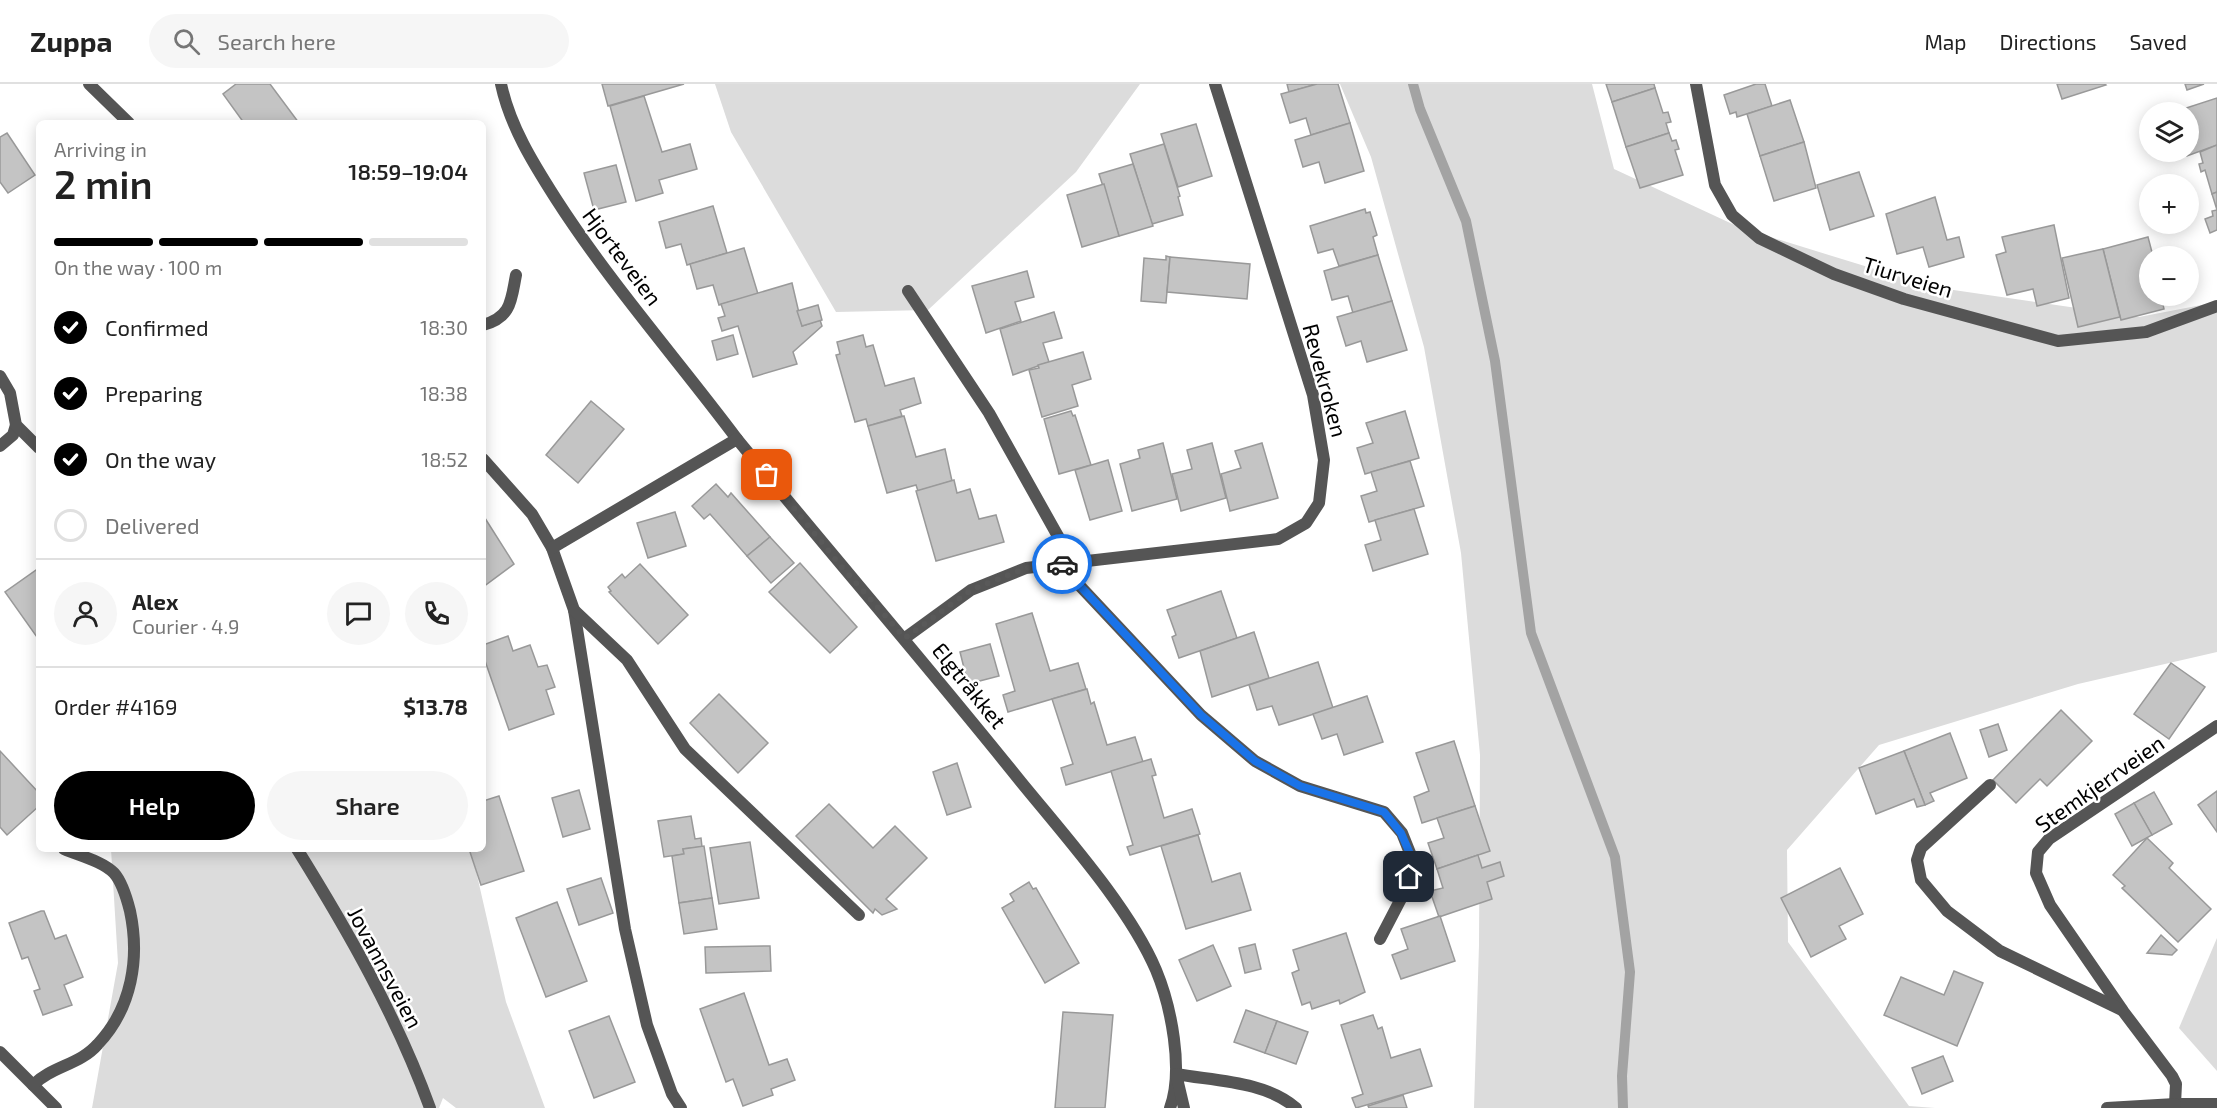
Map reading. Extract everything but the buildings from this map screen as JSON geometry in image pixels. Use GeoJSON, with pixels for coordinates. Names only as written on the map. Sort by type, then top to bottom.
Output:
{"type":"FeatureCollection","features":[{"type":"Feature","properties":{"kind":"street"},"geometry":{"type":"LineString","coordinates":[[89,84],[126,120]]}},
{"type":"Feature","properties":{"kind":"street","name":"Hjorteveien"},"geometry":{"type":"LineString","coordinates":[[501,84],[504,98],[529,157],[584,243],[738,439]]}},
{"type":"Feature","properties":{"kind":"street","name":"Revekroken"},"geometry":{"type":"LineString","coordinates":[[905,638],[971,590],[1026,568],[1278,539],[1306,523],[1319,503],[1324,460],[1312,395],[1215,84]]}},
{"type":"Feature","properties":{"kind":"street","name":"Tiurveien"},"geometry":{"type":"LineString","coordinates":[[1696,84],[1715,184],[1732,214],[1759,238],[1834,274],[1904,299],[2058,341],[2146,332],[2217,306]]}},
{"type":"Feature","properties":{"kind":"street"},"geometry":{"type":"LineString","coordinates":[[486,324],[495,321],[509,309],[516,274]]}},
{"type":"Feature","properties":{"kind":"street"},"geometry":{"type":"LineString","coordinates":[[908,291],[989,413],[1059,538],[1080,586],[1201,715],[1255,761],[1300,786],[1384,812],[1401,833],[1414,863],[1405,891],[1380,939]]}},
{"type":"Feature","properties":{"kind":"street"},"geometry":{"type":"LineString","coordinates":[[0,376],[10,393],[16,425],[13,435],[0,446]]}},
{"type":"Feature","properties":{"kind":"street"},"geometry":{"type":"LineString","coordinates":[[16,425],[36,445]]}},
{"type":"Feature","properties":{"kind":"street"},"geometry":{"type":"LineString","coordinates":[[552,548],[738,439]]}},
{"type":"Feature","properties":{"kind":"street","name":"Elgtråkket"},"geometry":{"type":"LineString","coordinates":[[738,439],[840,565],[905,638],[1077,851],[1131,925],[1156,969],[1170,1013],[1176,1074],[1170,1108]]}},
{"type":"Feature","properties":{"kind":"street"},"geometry":{"type":"LineString","coordinates":[[486,462],[532,514],[552,548],[574,610],[627,940],[647,1025],[672,1094],[681,1108]]}},
{"type":"Feature","properties":{"kind":"street"},"geometry":{"type":"LineString","coordinates":[[574,610],[627,660],[685,749],[859,915]]}},
{"type":"Feature","properties":{"kind":"street","name":"Stemkjerrveien"},"geometry":{"type":"LineString","coordinates":[[2175,1104],[2176,1084],[2172,1076],[2123,1011],[2050,905],[2036,873],[2038,852],[2049,839],[2217,726]]}},
{"type":"Feature","properties":{"kind":"street","name":"Stemkjerrveien"},"geometry":{"type":"LineString","coordinates":[[1990,785],[1921,848],[1917,860],[1921,880],[1947,912],[2000,951],[2123,1011]]}},
{"type":"Feature","properties":{"kind":"street"},"geometry":{"type":"LineString","coordinates":[[33,1085],[44,1075],[78,1061],[98,1044],[122,1009],[134,969],[135,934],[127,900],[116,876],[108,867],[71,852]]}},
{"type":"Feature","properties":{"kind":"street","name":"Jovannsveien"},"geometry":{"type":"LineString","coordinates":[[299,852],[321,887],[394,1022],[430,1108]]}},
{"type":"Feature","properties":{"kind":"street"},"geometry":{"type":"LineString","coordinates":[[0,1052],[56,1108]]}},
{"type":"Feature","properties":{"kind":"street"},"geometry":{"type":"LineString","coordinates":[[1184,1108],[1176,1074],[1264,1089],[1287,1100],[1296,1108]]}},
{"type":"Feature","properties":{"kind":"street"},"geometry":{"type":"LineString","coordinates":[[2107,1108],[2217,1104]]}},
{"type":"Feature","properties":{"kind":"shaded area"},"geometry":{"type":"Polygon","coordinates":[[[715,84],[1140,84],[1076,172],[928,310],[836,312],[731,132],[715,84]]]}},
{"type":"Feature","properties":{"kind":"shaded area"},"geometry":{"type":"Polygon","coordinates":[[[1340,84],[1592,84],[1614,169],[1741,228],[1933,287],[2139,317],[2217,302],[2217,652],[2078,684],[1879,745],[1787,850],[1788,942],[1909,1106],[1935,1108],[1474,1108],[1479,945],[1480,755],[1461,553],[1424,347],[1371,157],[1340,84]]]}},
{"type":"Feature","properties":{"kind":"shaded area"},"geometry":{"type":"Polygon","coordinates":[[[111,852],[472,852],[506,1002],[545,1108],[456,1108],[443,1098],[439,1108],[92,1108],[118,963],[111,852]]]}},
{"type":"Feature","properties":{"kind":"shaded area"},"geometry":{"type":"Polygon","coordinates":[[[2217,938],[2217,1071],[2179,1028],[2217,938]]]}},
{"type":"Feature","properties":{"kind":"waterway"},"geometry":{"type":"LineString","coordinates":[[1413,84],[1420,109],[1466,221],[1495,361],[1531,633],[1615,857],[1630,972],[1622,1076],[1623,1108]]}},
{"type":"Feature","properties":{"kind":"way so far"},"geometry":{"type":"LineString","coordinates":[[767,475],[840,565],[905,638],[910,632],[971,590],[1026,568],[1062,564]]}},
{"type":"Feature","properties":{"kind":"route"},"geometry":{"type":"LineString","coordinates":[[1062,564],[1070,563],[1080,586],[1201,715],[1255,761],[1300,786],[1384,812],[1401,833],[1414,863],[1409,877]]}}]}
